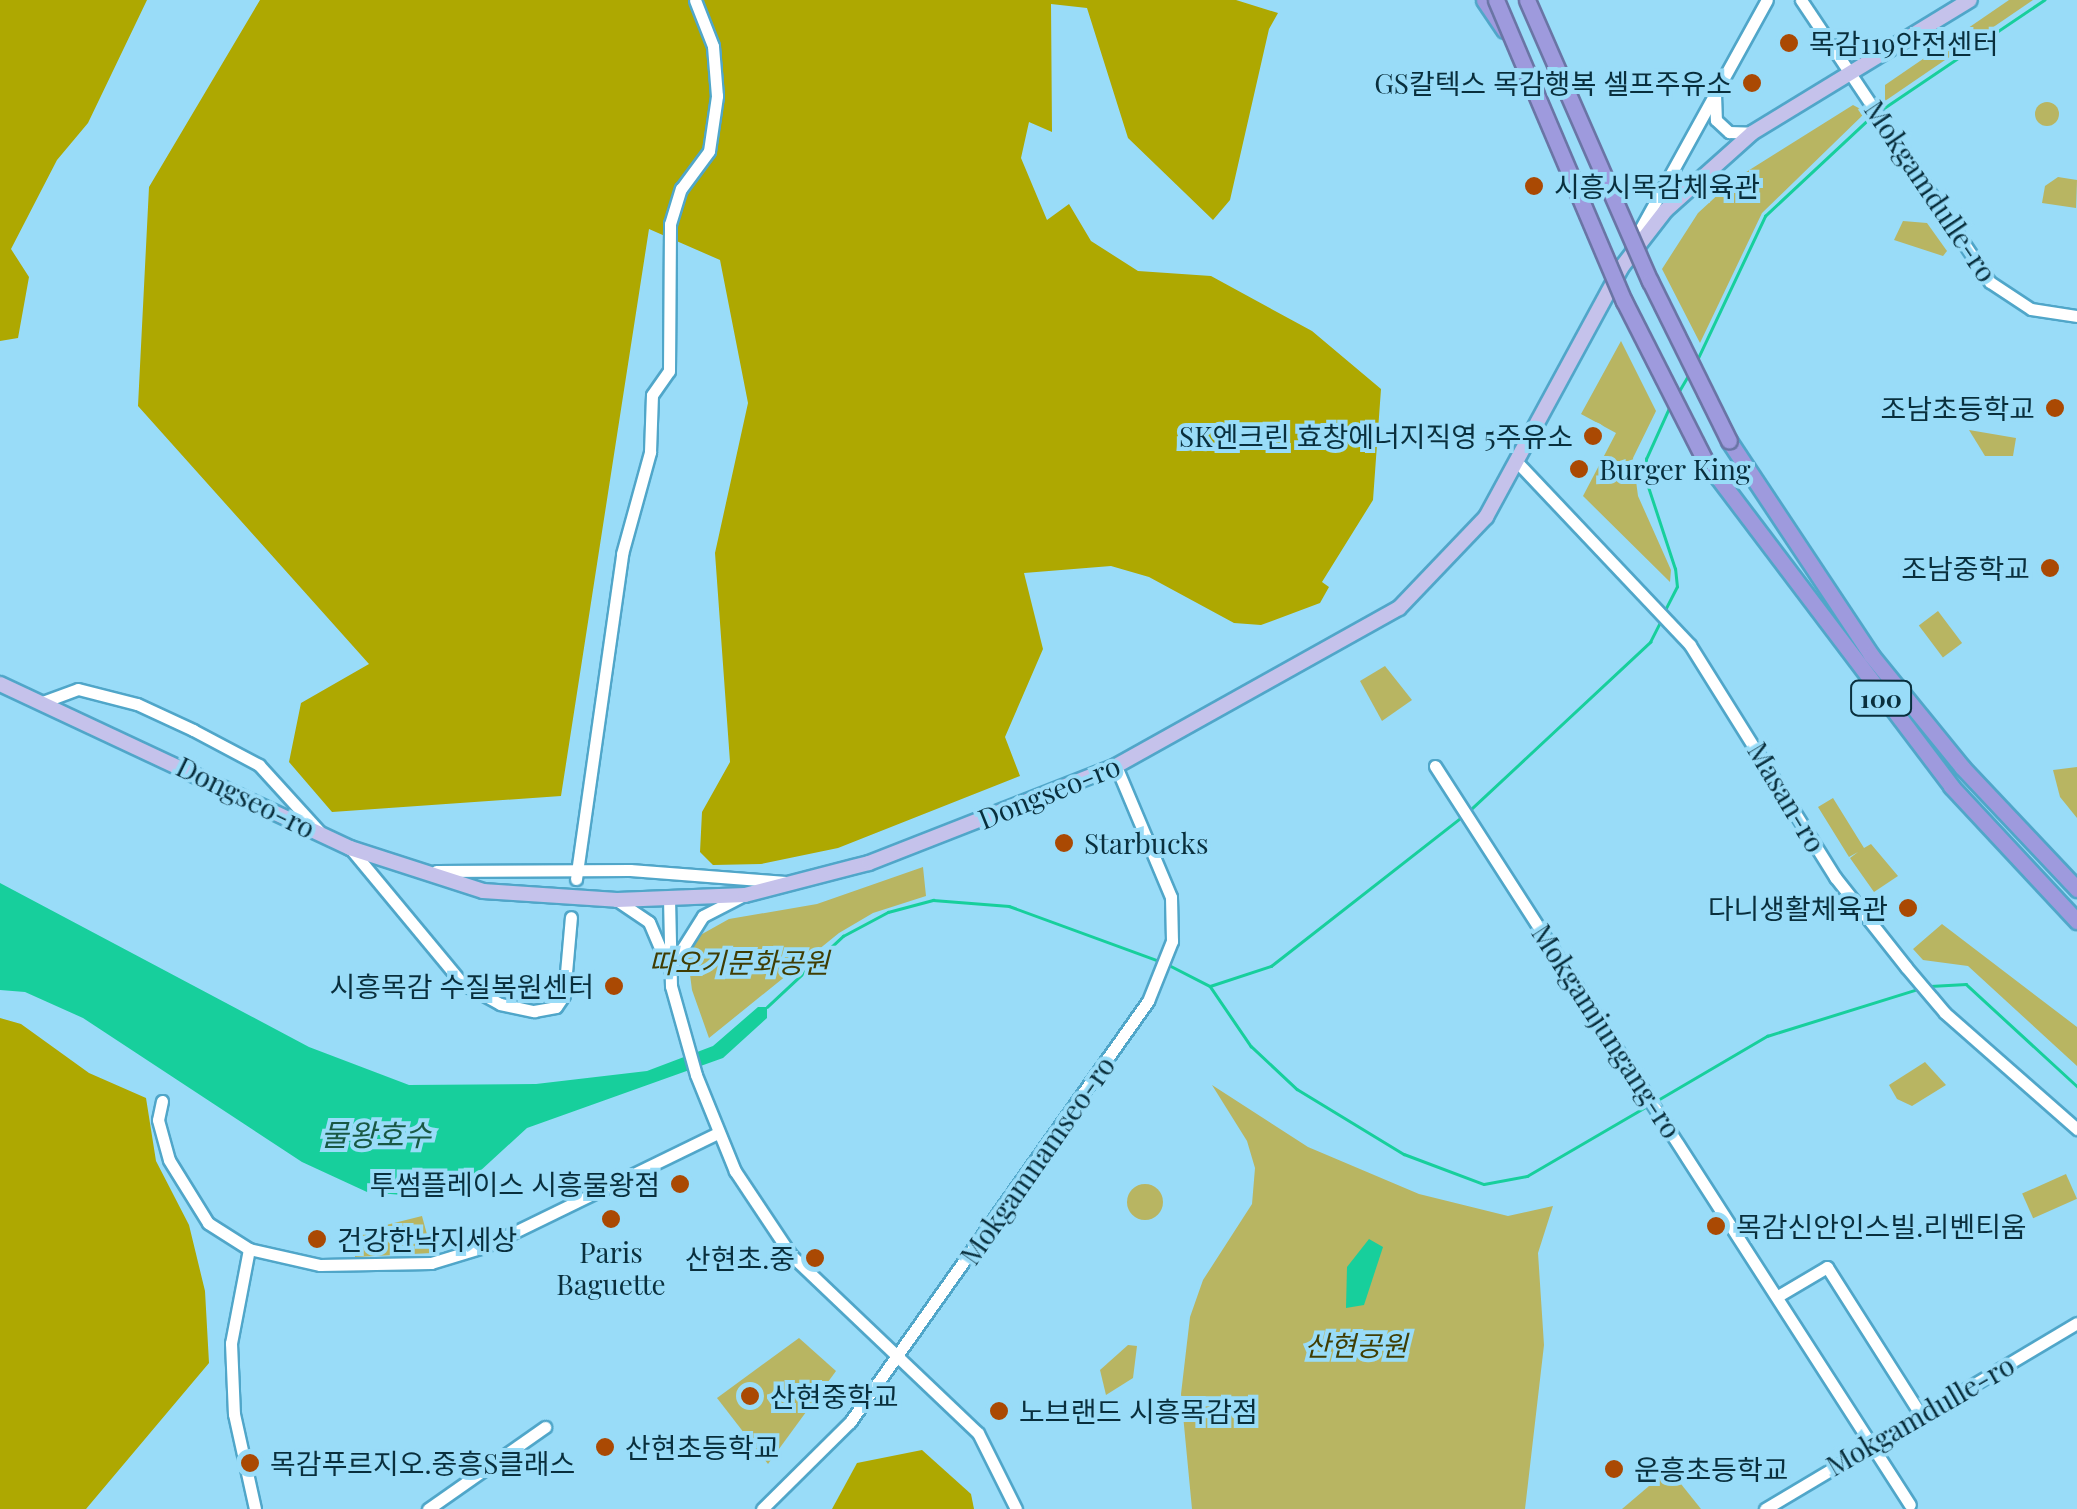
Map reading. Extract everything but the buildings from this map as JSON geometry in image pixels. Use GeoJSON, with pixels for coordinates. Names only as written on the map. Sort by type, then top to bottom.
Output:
{"type":"FeatureCollection","features":[{"type":"Feature","properties":{"kind":"highway"},"geometry":{"type":"LineString","coordinates":[[1484,0],[1521,62]]}},
{"type":"Feature","properties":{"kind":"highway","name":"100"},"geometry":{"type":"LineString","coordinates":[[1496,0],[1624,301],[1704,458],[1952,786],[2077,921]]}},
{"type":"Feature","properties":{"kind":"highway","name":"100"},"geometry":{"type":"LineString","coordinates":[[1528,0],[1650,281],[1728,441],[1870,655],[1962,767],[2077,889]]}},
{"type":"Feature","properties":{"kind":"main road"},"geometry":{"type":"LineString","coordinates":[[1621,268],[1694,181],[1752,133],[1970,0]]}},
{"type":"Feature","properties":{"kind":"main road","name":"Dongseo-ro"},"geometry":{"type":"LineString","coordinates":[[0,684],[350,848],[407,868],[517,896],[617,900],[745,895],[796,882],[869,863],[1116,766],[1399,608],[1486,517],[1621,268]]}},
{"type":"Feature","properties":{"kind":"street"},"geometry":{"type":"LineString","coordinates":[[578,874],[622,554],[650,452],[652,396],[670,371],[670,224],[680,189],[710,151],[717,96],[713,46],[696,0]]}},
{"type":"Feature","properties":{"kind":"street","name":"Dongseo-ro"},"geometry":{"type":"LineString","coordinates":[[1621,268],[1767,0]]}},
{"type":"Feature","properties":{"kind":"street","name":"Mokgamdulle-ro"},"geometry":{"type":"LineString","coordinates":[[1800,0],[1998,291],[2031,309],[2077,316]]}},
{"type":"Feature","properties":{"kind":"street"},"geometry":{"type":"LineString","coordinates":[[1716,94],[1716,120],[1729,132],[1752,133]]}},
{"type":"Feature","properties":{"kind":"street","name":"Masan-ro"},"geometry":{"type":"LineString","coordinates":[[1517,462],[1672,624],[1835,877],[1906,967],[1946,1012],[2077,1129]]}},
{"type":"Feature","properties":{"kind":"street"},"geometry":{"type":"LineString","coordinates":[[40,703],[78,689],[137,704],[193,730],[259,766],[322,834]]}},
{"type":"Feature","properties":{"kind":"street","name":"Mokgamnamseo-ro"},"geometry":{"type":"LineString","coordinates":[[762,1509],[850,1422],[1134,1024],[1162,970],[1170,945],[1172,897],[1116,766]]}},
{"type":"Feature","properties":{"kind":"street","name":"Mokgamjungang-ro"},"geometry":{"type":"LineString","coordinates":[[1439,771],[1910,1505]]}},
{"type":"Feature","properties":{"kind":"street"},"geometry":{"type":"LineString","coordinates":[[350,848],[462,983],[500,1004],[534,1011],[556,1007],[564,995],[572,917]]}},
{"type":"Feature","properties":{"kind":"street"},"geometry":{"type":"LineString","coordinates":[[407,868],[796,882]]}},
{"type":"Feature","properties":{"kind":"street"},"geometry":{"type":"LineString","coordinates":[[671,986],[675,958],[691,929],[745,895]]}},
{"type":"Feature","properties":{"kind":"street"},"geometry":{"type":"LineString","coordinates":[[669,898],[671,986]]}},
{"type":"Feature","properties":{"kind":"street"},"geometry":{"type":"LineString","coordinates":[[617,900],[656,932],[710,1114],[756,1208],[791,1255],[978,1433],[1016,1509]]}},
{"type":"Feature","properties":{"kind":"street"},"geometry":{"type":"LineString","coordinates":[[162,1102],[162,1140],[187,1193],[222,1236],[249,1249],[320,1264],[431,1262],[524,1232],[718,1133]]}},
{"type":"Feature","properties":{"kind":"street"},"geometry":{"type":"LineString","coordinates":[[249,1249],[231,1343],[234,1414],[255,1509]]}},
{"type":"Feature","properties":{"kind":"street"},"geometry":{"type":"LineString","coordinates":[[1778,1296],[1827,1267],[1919,1412]]}},
{"type":"Feature","properties":{"kind":"street","name":"Mokgamdulle-ro"},"geometry":{"type":"LineString","coordinates":[[1764,1509],[1919,1412],[2077,1324]]}},
{"type":"Feature","properties":{"kind":"street"},"geometry":{"type":"LineString","coordinates":[[428,1509],[545,1427]]}},
{"type":"Feature","properties":{"kind":"green space"},"geometry":{"type":"Polygon","coordinates":[[[2009,0],[2033,0],[1885,101],[1885,85],[2009,0]]]}},
{"type":"Feature","properties":{"kind":"green space"},"geometry":{"type":"Polygon","coordinates":[[[2047,102],[2059,114],[2047,126],[2035,114],[2047,102]]]}},
{"type":"Feature","properties":{"kind":"green space"},"geometry":{"type":"Polygon","coordinates":[[[1853,105],[1866,112],[1762,213],[1700,343],[1662,269],[1698,213],[1735,179],[1853,105]]]}},
{"type":"Feature","properties":{"kind":"green space"},"geometry":{"type":"Polygon","coordinates":[[[2058,177],[2077,180],[2076,208],[2042,203],[2045,186],[2058,177]]]}},
{"type":"Feature","properties":{"kind":"green space"},"geometry":{"type":"Polygon","coordinates":[[[1903,221],[1927,223],[1947,251],[1943,256],[1894,240],[1903,221]]]}},
{"type":"Feature","properties":{"kind":"green space"},"geometry":{"type":"Polygon","coordinates":[[[1621,341],[1656,411],[1633,458],[1638,496],[1671,570],[1670,582],[1583,496],[1616,433],[1581,414],[1621,341]]]}},
{"type":"Feature","properties":{"kind":"green space"},"geometry":{"type":"Polygon","coordinates":[[[1969,430],[2016,438],[2013,456],[1985,456],[1969,430]]]}},
{"type":"Feature","properties":{"kind":"green space"},"geometry":{"type":"Polygon","coordinates":[[[1938,611],[1962,643],[1943,657],[1919,625],[1938,611]]]}},
{"type":"Feature","properties":{"kind":"green space"},"geometry":{"type":"Polygon","coordinates":[[[1385,666],[1412,700],[1382,721],[1360,681],[1385,666]]]}},
{"type":"Feature","properties":{"kind":"green space"},"geometry":{"type":"Polygon","coordinates":[[[2077,767],[2077,818],[2060,797],[2053,770],[2077,767]]]}},
{"type":"Feature","properties":{"kind":"green space"},"geometry":{"type":"Polygon","coordinates":[[[1833,798],[1864,848],[1871,844],[1898,876],[1874,892],[1850,858],[1858,852],[1849,857],[1818,807],[1833,798]]]}},
{"type":"Feature","properties":{"kind":"green space","name":"따오기문화공원"},"geometry":{"type":"Polygon","coordinates":[[[923,867],[926,896],[873,913],[839,933],[709,1038],[692,990],[688,959],[695,938],[729,919],[817,904],[923,867]]]}},
{"type":"Feature","properties":{"kind":"green space"},"geometry":{"type":"Polygon","coordinates":[[[1942,924],[2077,1027],[2077,1066],[1968,966],[1923,960],[1913,949],[1942,924]]]}},
{"type":"Feature","properties":{"kind":"green space"},"geometry":{"type":"Polygon","coordinates":[[[1925,1062],[1946,1085],[1912,1106],[1897,1099],[1889,1085],[1925,1062]]]}},
{"type":"Feature","properties":{"kind":"green space","name":"산현공원"},"geometry":{"type":"Polygon","coordinates":[[[1212,1085],[1308,1147],[1419,1194],[1508,1216],[1553,1206],[1538,1253],[1544,1345],[1525,1509],[1192,1509],[1181,1394],[1190,1317],[1203,1280],[1252,1204],[1255,1168],[1247,1141],[1212,1085]]]}},
{"type":"Feature","properties":{"kind":"green space"},"geometry":{"type":"Polygon","coordinates":[[[2066,1174],[2077,1199],[2033,1218],[2022,1194],[2066,1174]]]}},
{"type":"Feature","properties":{"kind":"green space"},"geometry":{"type":"Polygon","coordinates":[[[1145,1184],[1158,1189],[1163,1202],[1158,1215],[1145,1220],[1132,1215],[1127,1202],[1132,1189],[1145,1184]]]}},
{"type":"Feature","properties":{"kind":"green space"},"geometry":{"type":"Polygon","coordinates":[[[422,1216],[432,1253],[355,1257],[354,1225],[374,1228],[422,1216]]]}},
{"type":"Feature","properties":{"kind":"green space"},"geometry":{"type":"Polygon","coordinates":[[[799,1338],[836,1371],[768,1464],[717,1398],[799,1338]]]}},
{"type":"Feature","properties":{"kind":"green space"},"geometry":{"type":"Polygon","coordinates":[[[1128,1345],[1137,1346],[1133,1378],[1106,1395],[1100,1370],[1128,1345]]]}},
{"type":"Feature","properties":{"kind":"green space"},"geometry":{"type":"Polygon","coordinates":[[[1669,1469],[1701,1509],[1622,1509],[1669,1469]]]}},
{"type":"Feature","properties":{"kind":"shaded area"},"geometry":{"type":"Polygon","coordinates":[[[0,0],[147,0],[88,123],[57,160],[11,249],[29,277],[18,338],[0,341],[0,0]]]}},
{"type":"Feature","properties":{"kind":"shaded area"},"geometry":{"type":"Polygon","coordinates":[[[260,0],[1236,0],[1278,13],[1269,29],[1230,200],[1213,220],[1128,138],[1087,8],[1051,4],[1052,132],[1029,122],[1021,158],[1047,220],[1069,204],[1091,241],[1138,271],[1211,276],[1312,331],[1381,389],[1373,500],[1322,582],[1329,587],[1320,603],[1261,625],[1234,623],[1149,577],[1111,566],[1024,573],[1043,649],[1005,737],[1020,776],[838,848],[761,864],[713,865],[700,852],[702,812],[730,762],[715,553],[748,403],[720,260],[649,229],[561,796],[332,812],[289,762],[301,703],[369,664],[138,406],[149,187],[260,0]]]}},
{"type":"Feature","properties":{"kind":"shaded area"},"geometry":{"type":"Polygon","coordinates":[[[0,1018],[21,1024],[89,1073],[146,1098],[156,1161],[189,1225],[205,1291],[209,1363],[86,1509],[0,1509],[0,1018]]]}},
{"type":"Feature","properties":{"kind":"shaded area"},"geometry":{"type":"Polygon","coordinates":[[[922,1450],[971,1494],[974,1509],[832,1509],[857,1463],[922,1450]]]}},
{"type":"Feature","properties":{"kind":"water","name":"물왕호수"},"geometry":{"type":"Polygon","coordinates":[[[0,883],[309,1047],[409,1085],[536,1084],[647,1071],[713,1046],[758,1007],[767,1007],[767,1018],[723,1058],[527,1128],[479,1172],[414,1196],[367,1192],[302,1162],[83,1018],[25,992],[0,990],[0,883]]]}},
{"type":"Feature","properties":{"kind":"water"},"geometry":{"type":"Polygon","coordinates":[[[1369,1239],[1383,1247],[1364,1305],[1346,1308],[1347,1267],[1369,1239]]]}},
{"type":"Feature","properties":{"kind":"waterway"},"geometry":{"type":"LineString","coordinates":[[1881,110],[2044,0]]}},
{"type":"Feature","properties":{"kind":"waterway"},"geometry":{"type":"LineString","coordinates":[[1698,358],[1765,216],[1874,114]]}},
{"type":"Feature","properties":{"kind":"waterway"},"geometry":{"type":"LineString","coordinates":[[1678,393],[1689,374]]}},
{"type":"Feature","properties":{"kind":"waterway"},"geometry":{"type":"LineString","coordinates":[[1664,612],[1677,587],[1675,569],[1646,481],[1646,459],[1669,408]]}},
{"type":"Feature","properties":{"kind":"waterway"},"geometry":{"type":"LineString","coordinates":[[1469,811],[1650,642],[1661,620]]}},
{"type":"Feature","properties":{"kind":"waterway"},"geometry":{"type":"LineString","coordinates":[[1167,964],[1210,986],[1271,966],[1463,816]]}},
{"type":"Feature","properties":{"kind":"waterway"},"geometry":{"type":"LineString","coordinates":[[767,1007],[843,936],[888,912],[933,900],[1009,906],[1159,961]]}},
{"type":"Feature","properties":{"kind":"waterway"},"geometry":{"type":"LineString","coordinates":[[1930,986],[1966,984],[2077,1086]]}},
{"type":"Feature","properties":{"kind":"waterway"},"geometry":{"type":"LineString","coordinates":[[1210,986],[1251,1046],[1297,1089],[1404,1154],[1484,1184],[1527,1176],[1649,1105]]}},
{"type":"Feature","properties":{"kind":"waterway"},"geometry":{"type":"LineString","coordinates":[[1656,1101],[1767,1036],[1918,989]]}},
{"type":"Feature","properties":{"kind":"place","name":"목감119안전센터"},"geometry":{"type":"Point","coordinates":[1789,43]}},
{"type":"Feature","properties":{"kind":"place","name":"GS칼텍스 목감행복 셀프주유소"},"geometry":{"type":"Point","coordinates":[1752,83]}},
{"type":"Feature","properties":{"kind":"place","name":"시흥시목감체육관"},"geometry":{"type":"Point","coordinates":[1534,186]}},
{"type":"Feature","properties":{"kind":"place","name":"조남초등학교"},"geometry":{"type":"Point","coordinates":[2055,408]}},
{"type":"Feature","properties":{"kind":"place","name":"SK엔크린 효창에너지직영 5주유소"},"geometry":{"type":"Point","coordinates":[1593,436]}},
{"type":"Feature","properties":{"kind":"place","name":"Burger King"},"geometry":{"type":"Point","coordinates":[1579,469]}},
{"type":"Feature","properties":{"kind":"place","name":"조남중학교"},"geometry":{"type":"Point","coordinates":[2050,568]}},
{"type":"Feature","properties":{"kind":"place","name":"Starbucks"},"geometry":{"type":"Point","coordinates":[1064,843]}},
{"type":"Feature","properties":{"kind":"place","name":"다니생활체육관"},"geometry":{"type":"Point","coordinates":[1908,908]}},
{"type":"Feature","properties":{"kind":"place","name":"시흥목감 수질복원센터"},"geometry":{"type":"Point","coordinates":[614,986]}},
{"type":"Feature","properties":{"kind":"place","name":"투썸플레이스 시흥물왕점"},"geometry":{"type":"Point","coordinates":[680,1184]}},
{"type":"Feature","properties":{"kind":"place","name":"Paris Baguette"},"geometry":{"type":"Point","coordinates":[611,1219]}},
{"type":"Feature","properties":{"kind":"place","name":"목감신안인스빌.리벤티움"},"geometry":{"type":"Point","coordinates":[1716,1226]}},
{"type":"Feature","properties":{"kind":"place","name":"건강한낙지세상"},"geometry":{"type":"Point","coordinates":[317,1239]}},
{"type":"Feature","properties":{"kind":"place","name":"산현초.중"},"geometry":{"type":"Point","coordinates":[815,1258]}},
{"type":"Feature","properties":{"kind":"place","name":"산현중학교"},"geometry":{"type":"Point","coordinates":[750,1396]}},
{"type":"Feature","properties":{"kind":"place","name":"노브랜드 시흥목감점"},"geometry":{"type":"Point","coordinates":[999,1411]}},
{"type":"Feature","properties":{"kind":"place","name":"산현초등학교"},"geometry":{"type":"Point","coordinates":[605,1447]}},
{"type":"Feature","properties":{"kind":"place","name":"목감푸르지오.중흥S클래스"},"geometry":{"type":"Point","coordinates":[250,1463]}},
{"type":"Feature","properties":{"kind":"place","name":"운흥초등학교"},"geometry":{"type":"Point","coordinates":[1614,1469]}}]}
